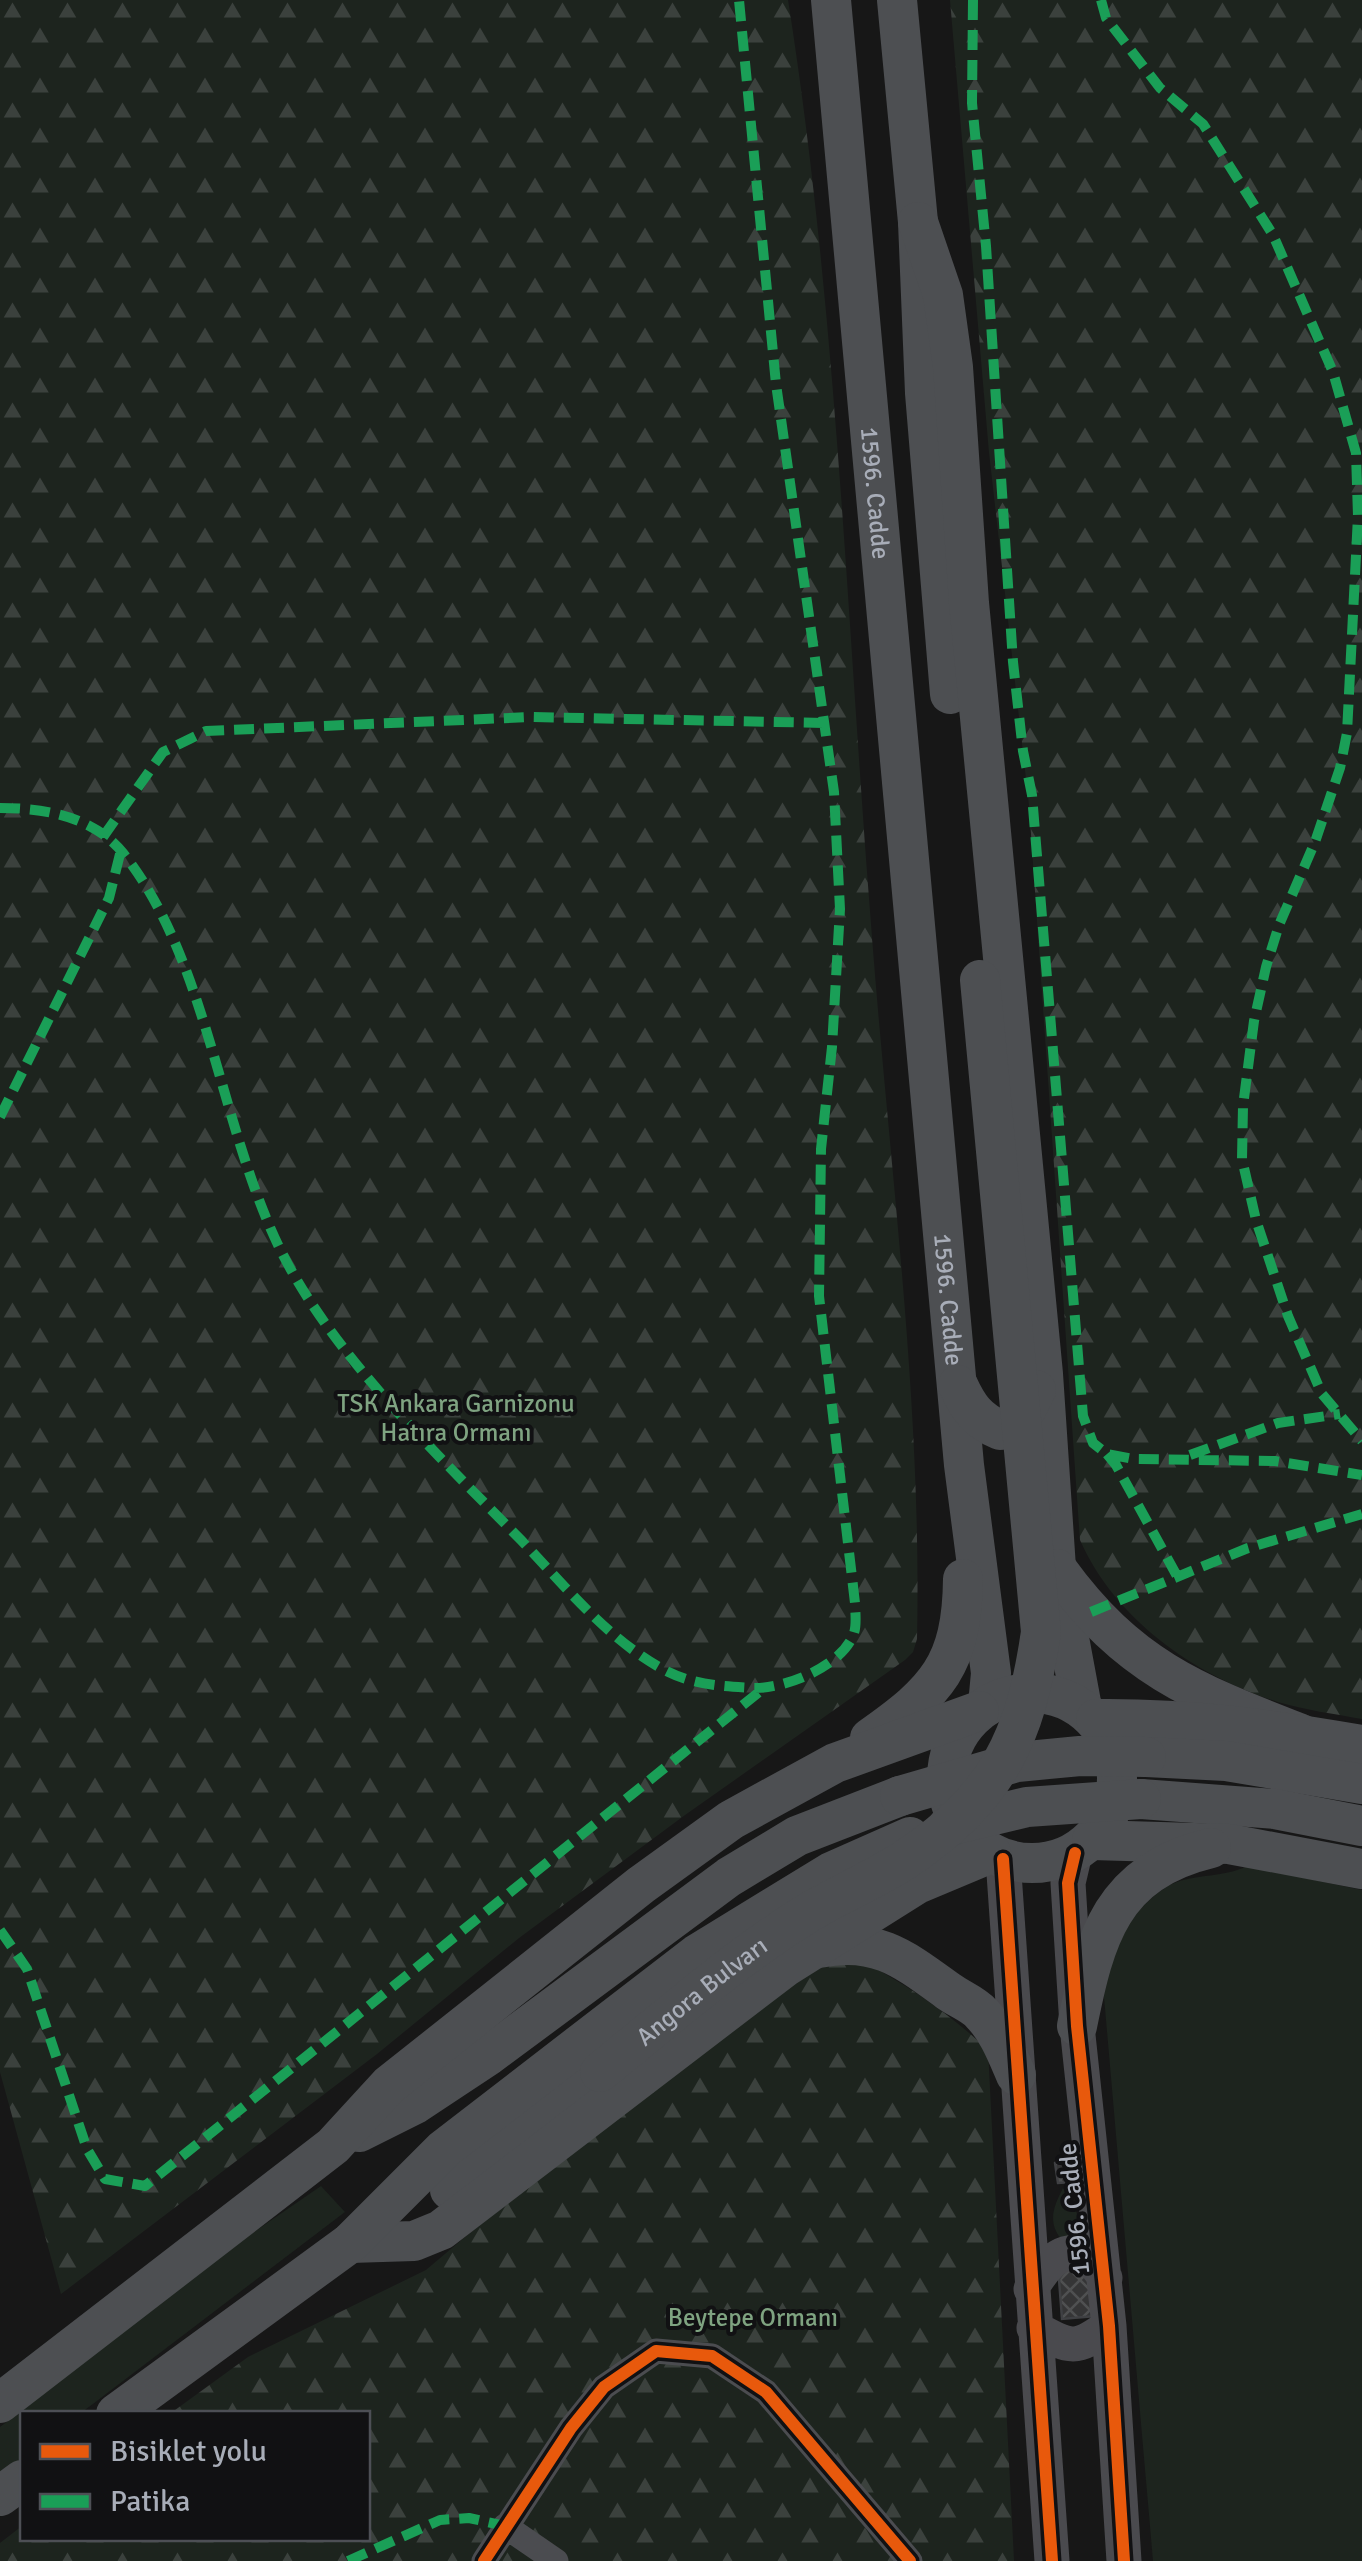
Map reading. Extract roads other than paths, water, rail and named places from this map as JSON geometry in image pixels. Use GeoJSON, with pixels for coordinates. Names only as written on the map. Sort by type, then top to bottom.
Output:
{"type":"FeatureCollection","features":[{"type":"Feature","properties":{"kind":"main road","name":"1596. Cadde"},"geometry":{"type":"LineString","coordinates":[[831,0],[964,1465],[997,1710]]}},
{"type":"Feature","properties":{"kind":"main road","name":"1596. Cadde"},"geometry":{"type":"LineString","coordinates":[[897,0],[918,222],[925,393],[941,612],[1041,1632],[997,1710],[962,1728],[951,1749],[946,1773],[948,1796],[956,1818],[970,1838],[997,1856],[1052,2561]]}},
{"type":"Feature","properties":{"kind":"main road","name":"1596. Cadde"},"geometry":{"type":"LineString","coordinates":[[918,222],[943,295],[953,367],[969,603],[1043,1374],[1056,1568],[1089,1714],[1114,1752],[1118,1775],[1116,1798],[1107,1821],[1083,1846],[1068,1883],[1078,2026],[1109,2326],[1124,2561]]}},
{"type":"Feature","properties":{"kind":"main road"},"geometry":{"type":"LineString","coordinates":[[956,1382],[969,1409],[984,1424],[1000,1430],[1019,1423],[1043,1374]]}},
{"type":"Feature","properties":{"kind":"main road"},"geometry":{"type":"LineString","coordinates":[[851,1758],[933,1686],[956,1647],[963,1618],[964,1465]]}},
{"type":"Feature","properties":{"kind":"main road"},"geometry":{"type":"LineString","coordinates":[[1056,1568],[1090,1612],[1152,1666],[1199,1694],[1301,1734]]}},
{"type":"Feature","properties":{"kind":"main road"},"geometry":{"type":"LineString","coordinates":[[0,2402],[333,2146],[389,2086],[640,1885],[731,1820],[851,1758],[997,1710],[1015,1694],[1038,1692],[1061,1698],[1089,1714],[1199,1720],[1362,1745]]}},
{"type":"Feature","properties":{"kind":"main road","name":"Angora Bulvarı"},"geometry":{"type":"LineString","coordinates":[[350,2243],[418,2214],[723,1974],[800,1918],[905,1860],[949,1827],[994,1776],[997,1710]]}},
{"type":"Feature","properties":{"kind":"main road"},"geometry":{"type":"LineString","coordinates":[[333,2146],[415,2104],[489,2055],[728,1876],[797,1836],[900,1796],[1017,1762],[1080,1756],[1226,1762],[1362,1784]]}},
{"type":"Feature","properties":{"kind":"main road"},"geometry":{"type":"LineString","coordinates":[[851,1758],[896,1763],[914,1776],[926,1803],[935,1850],[932,1864],[918,1884]]}},
{"type":"Feature","properties":{"kind":"main road","name":"Angora Bulvarı"},"geometry":{"type":"LineString","coordinates":[[120,2411],[350,2243],[398,2190],[444,2148],[697,1954],[830,1872],[910,1837],[1027,1806],[1141,1799],[1275,1809],[1362,1826]]}},
{"type":"Feature","properties":{"kind":"main road"},"geometry":{"type":"LineString","coordinates":[[997,1856],[1040,1864],[1083,1846],[1229,1844],[1362,1869]]}},
{"type":"Feature","properties":{"kind":"main road"},"geometry":{"type":"LineString","coordinates":[[1078,2026],[1095,1946],[1116,1907],[1158,1869],[1229,1844]]}},
{"type":"Feature","properties":{"kind":"main road","name":"Angora Bulvarı"},"geometry":{"type":"LineString","coordinates":[[350,2243],[414,2241],[442,2230],[785,1966],[918,1884],[997,1856]]}},
{"type":"Feature","properties":{"kind":"main road"},"geometry":{"type":"LineString","coordinates":[[816,1949],[846,1943],[869,1946],[920,1969],[980,2012],[1002,2043],[1016,2075]]}},
{"type":"Feature","properties":{"kind":"main road"},"geometry":{"type":"LineString","coordinates":[[1032,2289],[1046,2263],[1069,2254],[1083,2254],[1094,2261],[1104,2278]]}},
{"type":"Feature","properties":{"kind":"main road"},"geometry":{"type":"LineString","coordinates":[[1034,2328],[1066,2346],[1084,2345],[1109,2326]]}},
{"type":"Feature","properties":{"kind":"street"},"geometry":{"type":"LineString","coordinates":[[484,2561],[571,2428],[604,2387],[656,2351],[712,2356],[766,2392],[910,2561]]}},
{"type":"Feature","properties":{"kind":"street"},"geometry":{"type":"LineString","coordinates":[[505,2526],[556,2561]]}},
{"type":"Feature","properties":{"kind":"park label","name":"TSK Ankara Garnizonu Hatıra Ormanı"},"geometry":{"type":"Point","coordinates":[456,1418]}},
{"type":"Feature","properties":{"kind":"park label","name":"Beytepe Ormanı"},"geometry":{"type":"Point","coordinates":[753,2317]}}]}
